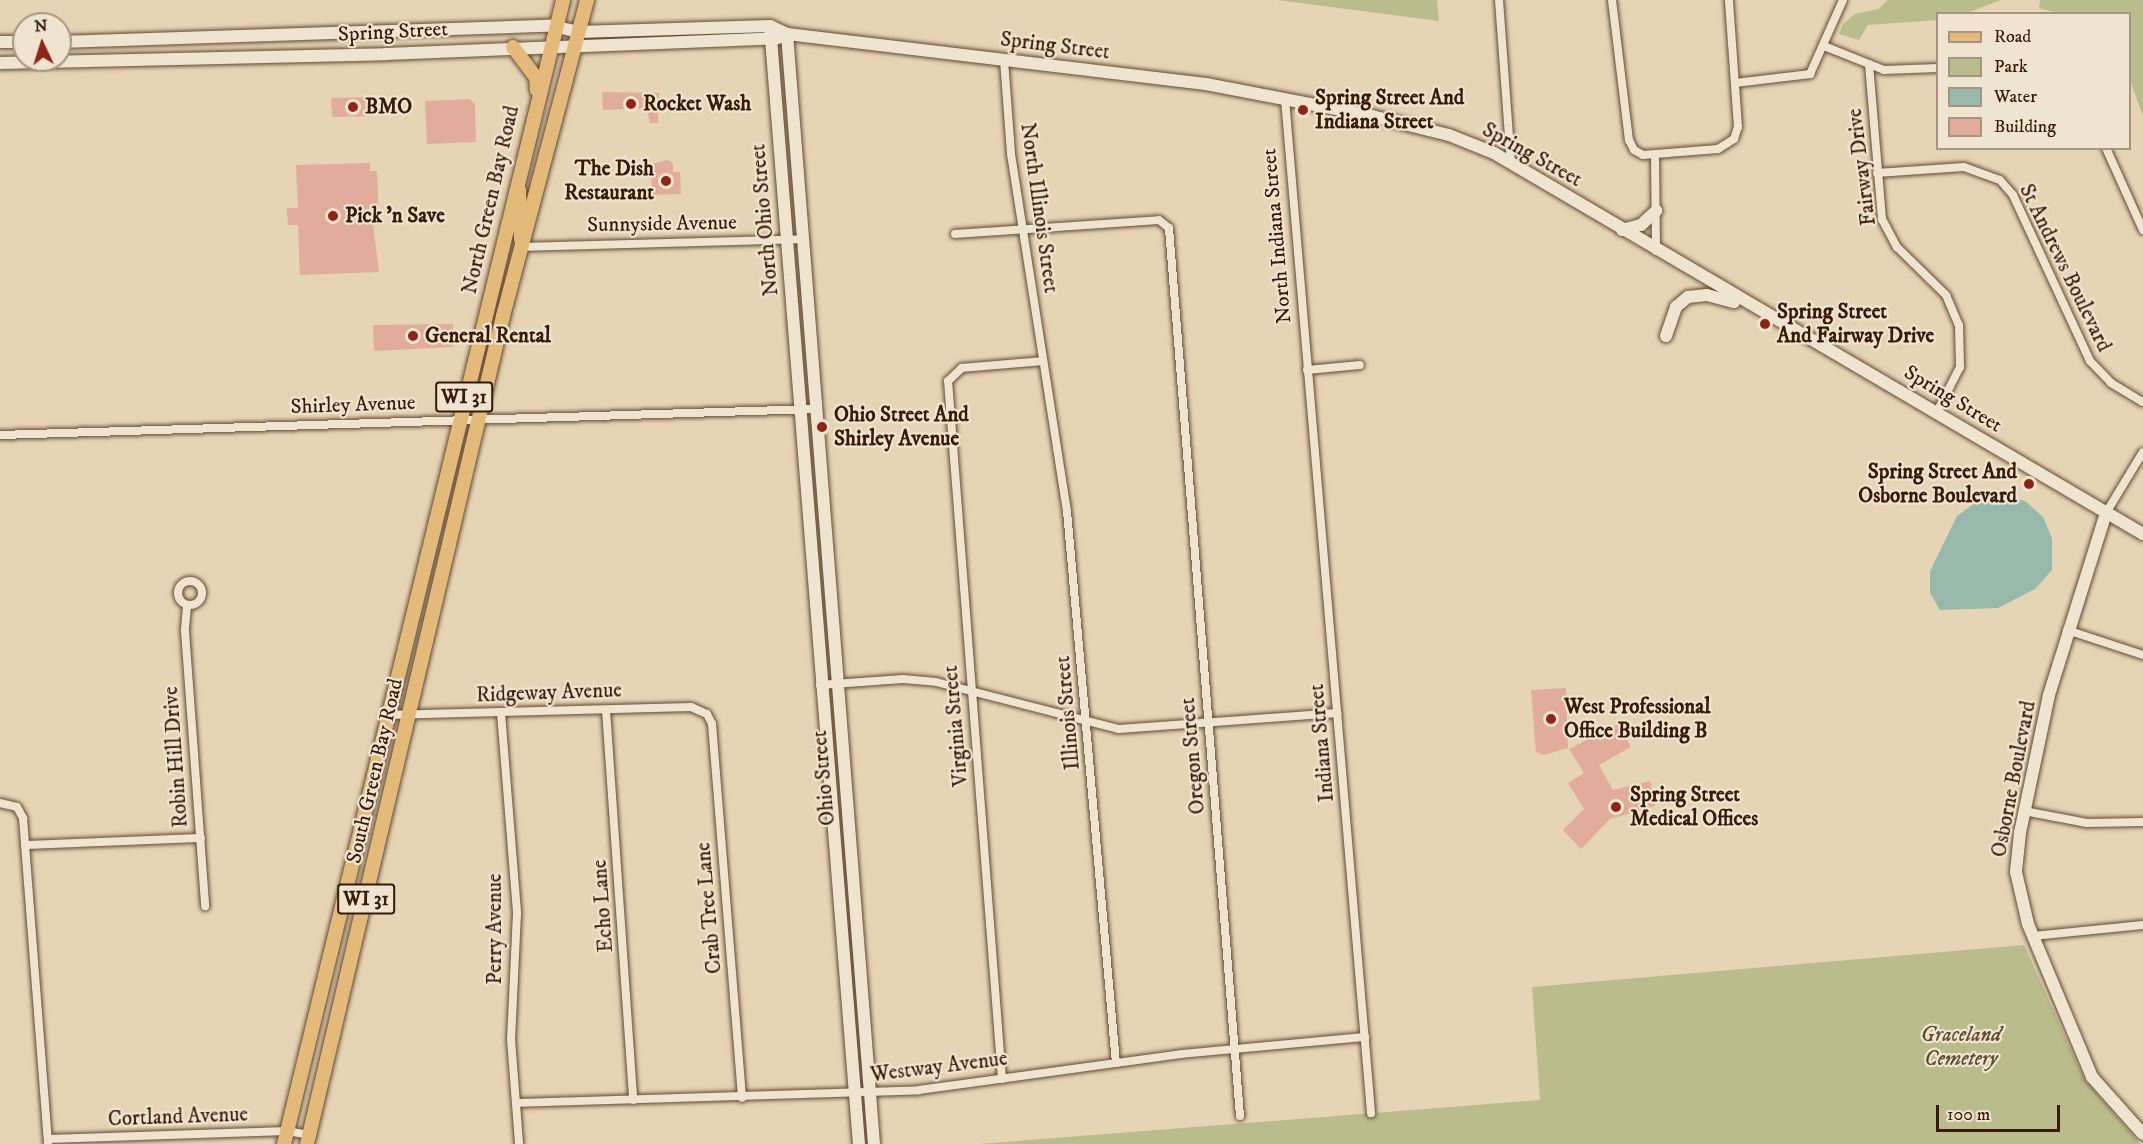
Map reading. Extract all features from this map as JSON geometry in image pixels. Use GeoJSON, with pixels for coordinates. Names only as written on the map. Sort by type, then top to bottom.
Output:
{"type":"FeatureCollection","features":[{"type":"Feature","properties":{"kind":"main road","name":"North Green Bay Road"},"geometry":{"type":"LineString","coordinates":[[401,654],[562,0]]}},
{"type":"Feature","properties":{"kind":"main road","name":"North Green Bay Road"},"geometry":{"type":"LineString","coordinates":[[425,653],[503,316],[524,247],[587,0]]}},
{"type":"Feature","properties":{"kind":"main road","name":"Spring Street"},"geometry":{"type":"LineString","coordinates":[[72,42],[554,26],[578,32],[770,26],[787,34],[1184,81],[1285,99],[1449,135],[1511,162],[1622,231],[1937,412],[2143,534]]}},
{"type":"Feature","properties":{"kind":"main road","name":"North Ohio Street"},"geometry":{"type":"LineString","coordinates":[[770,26],[800,410]]}},
{"type":"Feature","properties":{"kind":"main road","name":"Spring Street"},"geometry":{"type":"LineString","coordinates":[[4,63],[158,60],[513,47],[771,42],[787,34]]}},
{"type":"Feature","properties":{"kind":"main road","name":"North Ohio Street"},"geometry":{"type":"LineString","coordinates":[[787,34],[815,409]]}},
{"type":"Feature","properties":{"kind":"main road"},"geometry":{"type":"LineString","coordinates":[[157,40],[158,60]]}},
{"type":"Feature","properties":{"kind":"main road"},"geometry":{"type":"LineString","coordinates":[[4,63],[5,42]]}},
{"type":"Feature","properties":{"kind":"main road"},"geometry":{"type":"LineString","coordinates":[[513,47],[536,77],[537,97]]}},
{"type":"Feature","properties":{"kind":"main road"},"geometry":{"type":"LineString","coordinates":[[775,90],[790,89]]}},
{"type":"Feature","properties":{"kind":"main road"},"geometry":{"type":"LineString","coordinates":[[779,140],[794,137]]}},
{"type":"Feature","properties":{"kind":"main road"},"geometry":{"type":"LineString","coordinates":[[518,178],[524,247]]}},
{"type":"Feature","properties":{"kind":"main road"},"geometry":{"type":"LineString","coordinates":[[1622,231],[1641,225],[1656,211]]}},
{"type":"Feature","properties":{"kind":"main road"},"geometry":{"type":"LineString","coordinates":[[499,250],[503,316]]}},
{"type":"Feature","properties":{"kind":"main road"},"geometry":{"type":"LineString","coordinates":[[1666,336],[1676,307],[1688,297],[1707,295],[1756,309]]}},
{"type":"Feature","properties":{"kind":"main road","name":"Ohio Street"},"geometry":{"type":"LineString","coordinates":[[815,409],[874,1144]]}},
{"type":"Feature","properties":{"kind":"main road","name":"Ohio Street"},"geometry":{"type":"LineString","coordinates":[[800,410],[820,685],[859,1144]]}},
{"type":"Feature","properties":{"kind":"main road"},"geometry":{"type":"LineString","coordinates":[[808,511],[822,510]]}},
{"type":"Feature","properties":{"kind":"main road","name":"Osborne Boulevard"},"geometry":{"type":"LineString","coordinates":[[2106,513],[2067,630],[2024,811],[2016,872],[2032,936],[2092,1077],[2143,1134]]}},
{"type":"Feature","properties":{"kind":"main road"},"geometry":{"type":"LineString","coordinates":[[814,599],[829,598]]}},
{"type":"Feature","properties":{"kind":"main road","name":"South Green Bay Road"},"geometry":{"type":"LineString","coordinates":[[308,1139],[425,653]]}},
{"type":"Feature","properties":{"kind":"main road","name":"South Green Bay Road"},"geometry":{"type":"LineString","coordinates":[[286,1138],[401,654]]}},
{"type":"Feature","properties":{"kind":"main road"},"geometry":{"type":"LineString","coordinates":[[832,822],[848,821]]}},
{"type":"Feature","properties":{"kind":"main road"},"geometry":{"type":"LineString","coordinates":[[842,945],[857,944]]}},
{"type":"Feature","properties":{"kind":"street"},"geometry":{"type":"LineString","coordinates":[[1499,0],[1511,162]]}},
{"type":"Feature","properties":{"kind":"street"},"geometry":{"type":"LineString","coordinates":[[1612,0],[1629,140],[1638,153],[1655,154],[1718,149],[1729,144],[1738,127],[1729,0]]}},
{"type":"Feature","properties":{"kind":"street"},"geometry":{"type":"LineString","coordinates":[[1735,83],[1805,77],[1814,70],[1843,0]]}},
{"type":"Feature","properties":{"kind":"street"},"geometry":{"type":"LineString","coordinates":[[1824,46],[1893,71],[1936,68]]}},
{"type":"Feature","properties":{"kind":"street","name":"North Illinois Street"},"geometry":{"type":"LineString","coordinates":[[1004,60],[1023,230],[1043,361]]}},
{"type":"Feature","properties":{"kind":"street","name":"Fairway Drive"},"geometry":{"type":"LineString","coordinates":[[1869,64],[1877,173],[1885,230],[1946,295],[1959,325],[1960,367],[1937,412]]}},
{"type":"Feature","properties":{"kind":"street","name":"North Indiana Street"},"geometry":{"type":"LineString","coordinates":[[1285,99],[1307,370]]}},
{"type":"Feature","properties":{"kind":"street"},"geometry":{"type":"LineString","coordinates":[[2107,150],[2143,230]]}},
{"type":"Feature","properties":{"kind":"street"},"geometry":{"type":"LineString","coordinates":[[1655,154],[1656,251]]}},
{"type":"Feature","properties":{"kind":"street","name":"St Andrews Boulevard"},"geometry":{"type":"LineString","coordinates":[[1877,173],[1964,167],[2000,180],[2013,195],[2090,361],[2111,383],[2143,402]]}},
{"type":"Feature","properties":{"kind":"street","name":"Oregon Street"},"geometry":{"type":"LineString","coordinates":[[1023,230],[1159,220],[1169,232],[1240,1116]]}},
{"type":"Feature","properties":{"kind":"street"},"geometry":{"type":"LineString","coordinates":[[955,234],[1023,230]]}},
{"type":"Feature","properties":{"kind":"street","name":"Sunnyside Avenue"},"geometry":{"type":"LineString","coordinates":[[524,247],[802,239]]}},
{"type":"Feature","properties":{"kind":"street","name":"Virginia Street"},"geometry":{"type":"LineString","coordinates":[[1002,1079],[948,381],[952,372],[1043,361]]}},
{"type":"Feature","properties":{"kind":"street","name":"Illinois Street"},"geometry":{"type":"LineString","coordinates":[[1043,361],[1067,511],[1116,1063]]}},
{"type":"Feature","properties":{"kind":"street"},"geometry":{"type":"LineString","coordinates":[[1307,370],[1359,365]]}},
{"type":"Feature","properties":{"kind":"street","name":"Indiana Street"},"geometry":{"type":"LineString","coordinates":[[1307,370],[1371,1113]]}},
{"type":"Feature","properties":{"kind":"street","name":"Shirley Avenue"},"geometry":{"type":"LineString","coordinates":[[0,435],[815,409]]}},
{"type":"Feature","properties":{"kind":"street"},"geometry":{"type":"LineString","coordinates":[[2106,513],[2143,452]]}},
{"type":"Feature","properties":{"kind":"street","name":"Robin Hill Drive"},"geometry":{"type":"LineString","coordinates":[[187,606],[185,631],[205,906]]}},
{"type":"Feature","properties":{"kind":"street"},"geometry":{"type":"LineString","coordinates":[[2067,630],[2143,655]]}},
{"type":"Feature","properties":{"kind":"street"},"geometry":{"type":"LineString","coordinates":[[820,685],[920,680],[972,691],[1087,722],[1137,730],[1337,713]]}},
{"type":"Feature","properties":{"kind":"street","name":"Ridgeway Avenue"},"geometry":{"type":"LineString","coordinates":[[387,715],[691,707],[708,716]]}},
{"type":"Feature","properties":{"kind":"street","name":"Echo Lane"},"geometry":{"type":"LineString","coordinates":[[606,710],[633,1100]]}},
{"type":"Feature","properties":{"kind":"street","name":"Perry Avenue"},"geometry":{"type":"LineString","coordinates":[[501,713],[517,913],[511,1039],[519,1144]]}},
{"type":"Feature","properties":{"kind":"street","name":"Crab Tree Lane"},"geometry":{"type":"LineString","coordinates":[[708,716],[742,1098]]}},
{"type":"Feature","properties":{"kind":"street"},"geometry":{"type":"LineString","coordinates":[[0,803],[17,807],[26,845],[48,1142]]}},
{"type":"Feature","properties":{"kind":"street"},"geometry":{"type":"LineString","coordinates":[[2024,811],[2087,823],[2143,822]]}},
{"type":"Feature","properties":{"kind":"street"},"geometry":{"type":"LineString","coordinates":[[26,845],[201,838]]}},
{"type":"Feature","properties":{"kind":"street"},"geometry":{"type":"LineString","coordinates":[[2032,936],[2143,925]]}},
{"type":"Feature","properties":{"kind":"street","name":"Westway Avenue"},"geometry":{"type":"LineString","coordinates":[[516,1103],[870,1094],[1235,1049],[1365,1037]]}},
{"type":"Feature","properties":{"kind":"street","name":"Cortland Avenue"},"geometry":{"type":"LineString","coordinates":[[48,1142],[308,1139]]}},
{"type":"Feature","properties":{"kind":"green space"},"geometry":{"type":"Polygon","coordinates":[[[1277,0],[1437,0],[1439,21],[1277,0]]]}},
{"type":"Feature","properties":{"kind":"green space"},"geometry":{"type":"Polygon","coordinates":[[[1888,0],[2001,0],[1970,12],[1936,12],[1936,20],[1868,25],[1859,40],[1839,34],[1843,24],[1855,14],[1878,9],[1888,0]]]}},
{"type":"Feature","properties":{"kind":"green space"},"geometry":{"type":"Polygon","coordinates":[[[2040,0],[2143,0],[2143,116],[2131,83],[2131,12],[2053,12],[2039,8],[2040,0]]]}},
{"type":"Feature","properties":{"kind":"green space","name":"Graceland Cemetery"},"geometry":{"type":"Polygon","coordinates":[[[2024,945],[2084,1079],[2140,1144],[979,1144],[1540,1100],[1532,987],[2024,945]]]}},
{"type":"Feature","properties":{"kind":"water"},"geometry":{"type":"Polygon","coordinates":[[[2004,495],[2025,501],[2043,517],[2052,538],[2052,570],[2035,589],[1998,608],[1940,610],[1930,593],[1930,571],[1957,516],[1979,500],[2004,495]]]}},
{"type":"Feature","properties":{"kind":"building","name":"Rocket Wash"},"geometry":{"type":"Polygon","coordinates":[[[602,92],[659,93],[658,123],[650,123],[647,108],[603,110],[602,92]]]}},
{"type":"Feature","properties":{"kind":"building","name":"BMO"},"geometry":{"type":"Polygon","coordinates":[[[373,97],[374,116],[332,117],[331,98],[373,97]]]}},
{"type":"Feature","properties":{"kind":"building"},"geometry":{"type":"Polygon","coordinates":[[[470,99],[475,104],[476,142],[427,144],[425,101],[470,99]]]}},
{"type":"Feature","properties":{"kind":"building","name":"The Dish Restaurant"},"geometry":{"type":"Polygon","coordinates":[[[667,160],[673,163],[673,172],[680,172],[681,194],[652,195],[651,164],[667,160]]]}},
{"type":"Feature","properties":{"kind":"building","name":"Pick 'n Save"},"geometry":{"type":"Polygon","coordinates":[[[370,163],[370,171],[377,171],[379,225],[373,225],[379,272],[300,275],[298,225],[288,225],[287,208],[298,208],[296,165],[370,163]]]}},
{"type":"Feature","properties":{"kind":"building","name":"General Rental"},"geometry":{"type":"Polygon","coordinates":[[[453,324],[453,347],[374,351],[373,325],[453,324]]]}},
{"type":"Feature","properties":{"kind":"building","name":"West Professional Office Building B"},"geometry":{"type":"Polygon","coordinates":[[[1566,688],[1568,748],[1544,755],[1536,752],[1531,690],[1566,688]]]}},
{"type":"Feature","properties":{"kind":"building","name":"Spring Street Medical Offices"},"geometry":{"type":"Polygon","coordinates":[[[1618,724],[1631,747],[1599,765],[1613,790],[1650,781],[1655,806],[1610,819],[1581,849],[1563,830],[1584,809],[1568,783],[1584,773],[1569,749],[1618,724]]]}},
{"type":"Feature","properties":{"kind":"place","name":"Rocket Wash"},"geometry":{"type":"Point","coordinates":[631,104]}},
{"type":"Feature","properties":{"kind":"place","name":"BMO"},"geometry":{"type":"Point","coordinates":[353,107]}},
{"type":"Feature","properties":{"kind":"place","name":"Spring Street And Indiana Street"},"geometry":{"type":"Point","coordinates":[1303,110]}},
{"type":"Feature","properties":{"kind":"place","name":"The Dish Restaurant"},"geometry":{"type":"Point","coordinates":[666,181]}},
{"type":"Feature","properties":{"kind":"place","name":"Pick 'n Save"},"geometry":{"type":"Point","coordinates":[333,216]}},
{"type":"Feature","properties":{"kind":"place","name":"Spring Street And Fairway Drive"},"geometry":{"type":"Point","coordinates":[1765,324]}},
{"type":"Feature","properties":{"kind":"place","name":"General Rental"},"geometry":{"type":"Point","coordinates":[413,336]}},
{"type":"Feature","properties":{"kind":"place","name":"Ohio Street And Shirley Avenue"},"geometry":{"type":"Point","coordinates":[822,427]}},
{"type":"Feature","properties":{"kind":"place","name":"Spring Street And Osborne Boulevard"},"geometry":{"type":"Point","coordinates":[2029,484]}},
{"type":"Feature","properties":{"kind":"place","name":"West Professional Office Building B"},"geometry":{"type":"Point","coordinates":[1551,719]}},
{"type":"Feature","properties":{"kind":"place","name":"Spring Street Medical Offices"},"geometry":{"type":"Point","coordinates":[1616,807]}}]}
